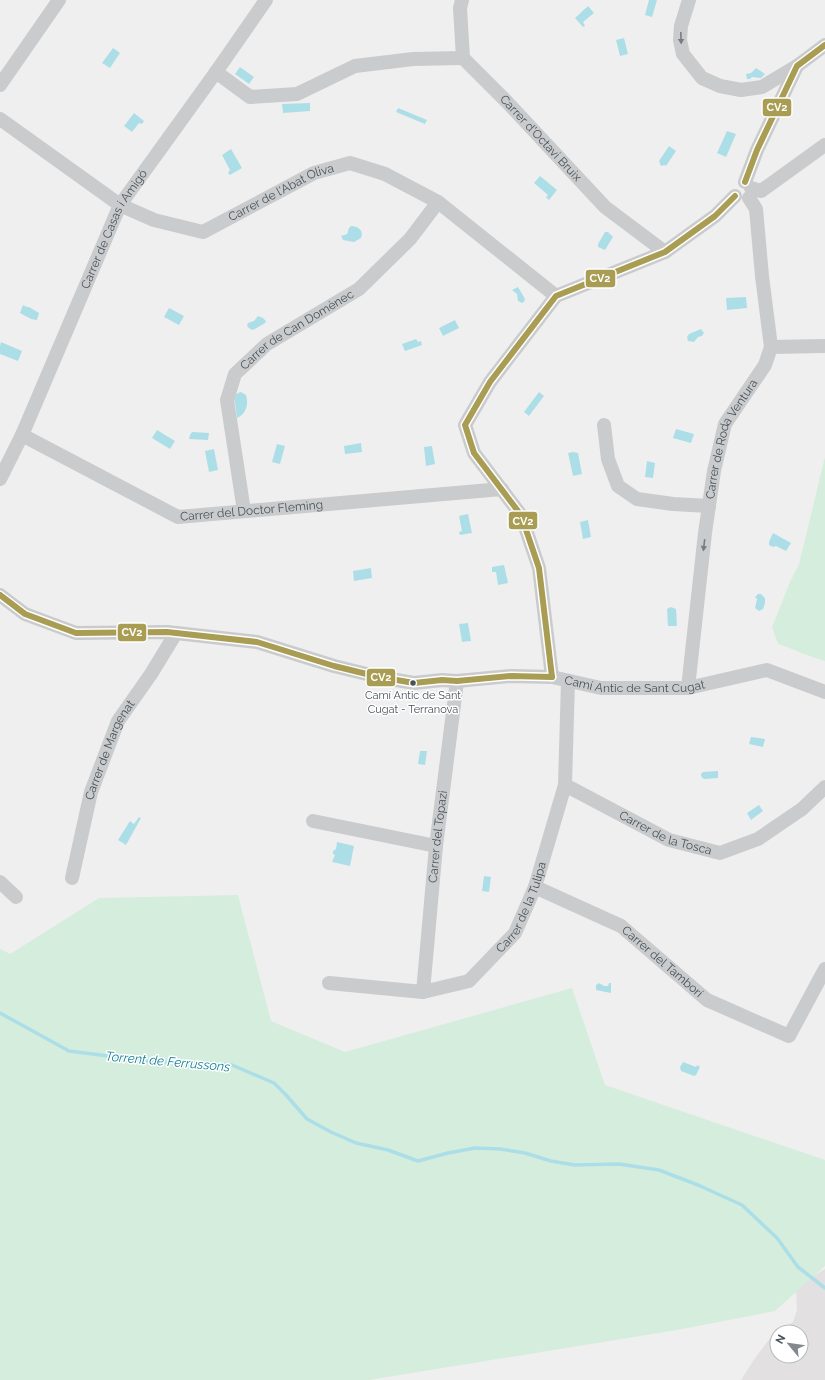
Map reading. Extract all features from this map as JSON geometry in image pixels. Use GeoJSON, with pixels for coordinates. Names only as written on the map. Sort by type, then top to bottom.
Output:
{"type":"FeatureCollection","features":[{"type":"Feature","properties":{"kind":"street"},"geometry":{"type":"LineString","coordinates":[[0,85],[59,0]]}},
{"type":"Feature","properties":{"kind":"street","name":"Carrer de Casas i Amigó"},"geometry":{"type":"LineString","coordinates":[[0,479],[22,434],[120,205],[266,0]]}},
{"type":"Feature","properties":{"kind":"street"},"geometry":{"type":"LineString","coordinates":[[216,72],[250,97],[297,94],[355,66],[413,59],[464,58],[460,8],[462,0]]}},
{"type":"Feature","properties":{"kind":"street"},"geometry":{"type":"LineString","coordinates":[[689,0],[681,26],[680,40],[683,54],[702,78],[720,86],[741,90],[762,87],[798,66],[825,45]]}},
{"type":"Feature","properties":{"kind":"street","name":"Carrer d'Octavi Bruix"},"geometry":{"type":"LineString","coordinates":[[464,58],[508,102],[605,207],[665,252]]}},
{"type":"Feature","properties":{"kind":"street"},"geometry":{"type":"LineString","coordinates":[[552,677],[539,568],[521,515],[474,453],[465,425],[490,382],[556,296],[665,252],[715,216],[745,191],[757,150],[798,66]]}},
{"type":"Feature","properties":{"kind":"street","name":"Carrer de l'Abat Oliva"},"geometry":{"type":"LineString","coordinates":[[0,119],[120,205],[154,220],[203,232],[314,172],[350,163],[385,174],[438,202],[556,296]]}},
{"type":"Feature","properties":{"kind":"street"},"geometry":{"type":"LineString","coordinates":[[745,191],[761,191],[825,145]]}},
{"type":"Feature","properties":{"kind":"street","name":"Carrer de Roda Ventura"},"geometry":{"type":"LineString","coordinates":[[688,688],[709,506],[714,471],[725,424],[765,365],[771,347],[762,276],[756,209],[745,191]]}},
{"type":"Feature","properties":{"kind":"street","name":"Carrer de Can Domènec"},"geometry":{"type":"LineString","coordinates":[[244,511],[227,400],[235,374],[267,344],[359,290],[410,239],[438,202]]}},
{"type":"Feature","properties":{"kind":"street"},"geometry":{"type":"LineString","coordinates":[[771,347],[825,346]]}},
{"type":"Feature","properties":{"kind":"street"},"geometry":{"type":"LineString","coordinates":[[604,425],[608,459],[618,486],[637,499],[709,506]]}},
{"type":"Feature","properties":{"kind":"street","name":"Carrer del Doctor Fleming"},"geometry":{"type":"LineString","coordinates":[[22,434],[178,517],[502,489]]}},
{"type":"Feature","properties":{"kind":"street","name":"Camí Antic de Sant Cugat"},"geometry":{"type":"LineString","coordinates":[[0,595],[25,614],[76,633],[166,632],[257,642],[334,666],[379,677],[414,683],[511,676],[552,677],[601,688],[688,688],[767,670],[825,692]]}},
{"type":"Feature","properties":{"kind":"street","name":"Carrer de Margenat"},"geometry":{"type":"LineString","coordinates":[[72,878],[91,792],[118,721],[151,674],[176,633]]}},
{"type":"Feature","properties":{"kind":"street","name":"Carrer del Topazi"},"geometry":{"type":"LineString","coordinates":[[423,992],[436,846],[457,681]]}},
{"type":"Feature","properties":{"kind":"street","name":"Carrer de la Tulipa"},"geometry":{"type":"LineString","coordinates":[[329,983],[423,992],[469,981],[515,933],[535,887],[565,785],[568,681]]}},
{"type":"Feature","properties":{"kind":"street","name":"Carrer de la Tosca"},"geometry":{"type":"LineString","coordinates":[[565,785],[669,840],[720,852],[758,838],[802,809],[825,787]]}},
{"type":"Feature","properties":{"kind":"street"},"geometry":{"type":"LineString","coordinates":[[313,821],[436,846]]}},
{"type":"Feature","properties":{"kind":"street"},"geometry":{"type":"LineString","coordinates":[[0,882],[16,897]]}},
{"type":"Feature","properties":{"kind":"street","name":"Carrer del Tamborí"},"geometry":{"type":"LineString","coordinates":[[535,887],[621,926],[707,1000],[789,1036],[825,969]]}},
{"type":"Feature","properties":{"kind":"shaded area"},"geometry":{"type":"Polygon","coordinates":[[[825,1269],[825,1380],[741,1380],[769,1340],[769,1364],[809,1364],[809,1324],[790,1324],[793,1322],[797,1310],[796,1290],[825,1269]]]}},
{"type":"Feature","properties":{"kind":"green space"},"geometry":{"type":"Polygon","coordinates":[[[825,457],[825,661],[778,644],[772,627],[799,564],[825,457]]]}},
{"type":"Feature","properties":{"kind":"green space"},"geometry":{"type":"Polygon","coordinates":[[[238,895],[271,1021],[345,1052],[572,988],[605,1085],[825,1160],[825,1266],[775,1311],[677,1330],[369,1380],[0,1380],[0,949],[10,954],[99,898],[238,895]]]}},
{"type":"Feature","properties":{"kind":"water"},"geometry":{"type":"Polygon","coordinates":[[[649,0],[657,0],[652,17],[645,15],[649,0]]]}},
{"type":"Feature","properties":{"kind":"water"},"geometry":{"type":"Polygon","coordinates":[[[588,6],[594,13],[583,22],[585,26],[583,27],[575,18],[588,6]]]}},
{"type":"Feature","properties":{"kind":"water"},"geometry":{"type":"Polygon","coordinates":[[[624,38],[628,54],[620,56],[616,40],[624,38]]]}},
{"type":"Feature","properties":{"kind":"water"},"geometry":{"type":"Polygon","coordinates":[[[113,48],[120,53],[110,68],[102,63],[113,48]]]}},
{"type":"Feature","properties":{"kind":"water"},"geometry":{"type":"Polygon","coordinates":[[[240,67],[254,77],[249,84],[235,74],[240,67]]]}},
{"type":"Feature","properties":{"kind":"water"},"geometry":{"type":"Polygon","coordinates":[[[756,68],[765,74],[761,78],[752,77],[747,79],[746,74],[751,73],[756,68]]]}},
{"type":"Feature","properties":{"kind":"water"},"geometry":{"type":"Polygon","coordinates":[[[310,103],[310,111],[283,113],[282,104],[310,103]]]}},
{"type":"Feature","properties":{"kind":"water"},"geometry":{"type":"Polygon","coordinates":[[[398,108],[427,120],[425,124],[396,112],[398,108]]]}},
{"type":"Feature","properties":{"kind":"water"},"geometry":{"type":"Polygon","coordinates":[[[134,113],[144,121],[142,124],[139,123],[132,132],[124,126],[134,113]]]}},
{"type":"Feature","properties":{"kind":"water"},"geometry":{"type":"Polygon","coordinates":[[[727,131],[736,134],[726,157],[717,153],[727,131]]]}},
{"type":"Feature","properties":{"kind":"water"},"geometry":{"type":"Polygon","coordinates":[[[669,146],[676,151],[666,166],[661,166],[659,161],[669,146]]]}},
{"type":"Feature","properties":{"kind":"water"},"geometry":{"type":"Polygon","coordinates":[[[231,149],[242,168],[230,175],[228,173],[230,170],[222,155],[231,149]]]}},
{"type":"Feature","properties":{"kind":"water"},"geometry":{"type":"Polygon","coordinates":[[[540,176],[557,190],[549,200],[546,197],[548,195],[534,183],[540,176]]]}},
{"type":"Feature","properties":{"kind":"water"},"geometry":{"type":"Polygon","coordinates":[[[351,226],[360,229],[362,233],[361,238],[354,242],[343,240],[341,236],[347,234],[351,226]]]}},
{"type":"Feature","properties":{"kind":"water"},"geometry":{"type":"Polygon","coordinates":[[[605,232],[608,232],[613,237],[605,250],[598,247],[598,244],[605,232]]]}},
{"type":"Feature","properties":{"kind":"water"},"geometry":{"type":"Polygon","coordinates":[[[518,287],[525,299],[522,303],[518,301],[517,294],[512,290],[518,287]]]}},
{"type":"Feature","properties":{"kind":"water"},"geometry":{"type":"Polygon","coordinates":[[[746,297],[747,308],[727,310],[726,298],[746,297]]]}},
{"type":"Feature","properties":{"kind":"water"},"geometry":{"type":"Polygon","coordinates":[[[23,305],[39,313],[37,320],[31,319],[20,313],[23,305]]]}},
{"type":"Feature","properties":{"kind":"water"},"geometry":{"type":"Polygon","coordinates":[[[169,308],[184,316],[179,325],[164,317],[169,308]]]}},
{"type":"Feature","properties":{"kind":"water"},"geometry":{"type":"Polygon","coordinates":[[[258,316],[266,321],[265,323],[253,330],[250,329],[247,326],[248,323],[254,321],[258,316]]]}},
{"type":"Feature","properties":{"kind":"water"},"geometry":{"type":"Polygon","coordinates":[[[455,320],[459,328],[443,336],[439,328],[455,320]]]}},
{"type":"Feature","properties":{"kind":"water"},"geometry":{"type":"Polygon","coordinates":[[[701,329],[704,333],[702,336],[698,337],[694,342],[688,341],[687,337],[689,334],[701,329]]]}},
{"type":"Feature","properties":{"kind":"water"},"geometry":{"type":"Polygon","coordinates":[[[416,339],[418,342],[421,341],[422,345],[405,351],[402,344],[416,339]]]}},
{"type":"Feature","properties":{"kind":"water"},"geometry":{"type":"Polygon","coordinates":[[[1,342],[22,351],[18,361],[0,354],[1,342]]]}},
{"type":"Feature","properties":{"kind":"water"},"geometry":{"type":"Polygon","coordinates":[[[241,392],[246,395],[247,406],[245,412],[237,418],[234,399],[236,394],[241,392]]]}},
{"type":"Feature","properties":{"kind":"water"},"geometry":{"type":"Polygon","coordinates":[[[539,392],[544,396],[529,416],[524,412],[539,392]]]}},
{"type":"Feature","properties":{"kind":"water"},"geometry":{"type":"Polygon","coordinates":[[[676,429],[694,434],[691,443],[673,438],[676,429]]]}},
{"type":"Feature","properties":{"kind":"water"},"geometry":{"type":"Polygon","coordinates":[[[157,430],[175,441],[170,449],[152,438],[157,430]]]}},
{"type":"Feature","properties":{"kind":"water"},"geometry":{"type":"Polygon","coordinates":[[[192,432],[209,433],[208,440],[189,439],[192,432]]]}},
{"type":"Feature","properties":{"kind":"water"},"geometry":{"type":"Polygon","coordinates":[[[361,443],[362,452],[345,454],[344,446],[361,443]]]}},
{"type":"Feature","properties":{"kind":"water"},"geometry":{"type":"Polygon","coordinates":[[[277,444],[285,446],[280,464],[272,462],[277,444]]]}},
{"type":"Feature","properties":{"kind":"water"},"geometry":{"type":"Polygon","coordinates":[[[432,446],[435,464],[426,466],[424,447],[432,446]]]}},
{"type":"Feature","properties":{"kind":"water"},"geometry":{"type":"Polygon","coordinates":[[[214,449],[218,470],[209,472],[205,451],[214,449]]]}},
{"type":"Feature","properties":{"kind":"water"},"geometry":{"type":"Polygon","coordinates":[[[568,453],[578,453],[582,474],[573,476],[568,453]]]}},
{"type":"Feature","properties":{"kind":"water"},"geometry":{"type":"Polygon","coordinates":[[[647,461],[655,463],[653,478],[645,477],[647,461]]]}},
{"type":"Feature","properties":{"kind":"water"},"geometry":{"type":"Polygon","coordinates":[[[468,514],[472,533],[460,535],[459,532],[462,531],[459,516],[468,514]]]}},
{"type":"Feature","properties":{"kind":"water"},"geometry":{"type":"Polygon","coordinates":[[[588,520],[591,537],[583,539],[580,522],[588,520]]]}},
{"type":"Feature","properties":{"kind":"water"},"geometry":{"type":"Polygon","coordinates":[[[773,533],[791,543],[786,551],[776,546],[773,547],[769,545],[773,533]]]}},
{"type":"Feature","properties":{"kind":"water"},"geometry":{"type":"Polygon","coordinates":[[[504,565],[508,583],[498,585],[496,572],[492,572],[492,567],[504,565]]]}},
{"type":"Feature","properties":{"kind":"water"},"geometry":{"type":"Polygon","coordinates":[[[371,568],[372,578],[354,581],[353,571],[371,568]]]}},
{"type":"Feature","properties":{"kind":"water"},"geometry":{"type":"Polygon","coordinates":[[[758,594],[761,594],[765,598],[765,603],[763,609],[759,611],[755,608],[757,599],[755,597],[758,594]]]}},
{"type":"Feature","properties":{"kind":"water"},"geometry":{"type":"Polygon","coordinates":[[[671,607],[676,609],[677,626],[668,626],[667,609],[671,607]]]}},
{"type":"Feature","properties":{"kind":"water"},"geometry":{"type":"Polygon","coordinates":[[[468,623],[471,641],[462,642],[459,624],[468,623]]]}},
{"type":"Feature","properties":{"kind":"water"},"geometry":{"type":"Polygon","coordinates":[[[751,737],[765,739],[763,747],[749,744],[751,737]]]}},
{"type":"Feature","properties":{"kind":"water"},"geometry":{"type":"Polygon","coordinates":[[[420,751],[427,751],[425,765],[418,764],[420,751]]]}},
{"type":"Feature","properties":{"kind":"water"},"geometry":{"type":"Polygon","coordinates":[[[718,771],[718,778],[704,779],[701,776],[703,772],[718,771]]]}},
{"type":"Feature","properties":{"kind":"water"},"geometry":{"type":"Polygon","coordinates":[[[759,805],[763,811],[751,820],[747,813],[759,805]]]}},
{"type":"Feature","properties":{"kind":"water"},"geometry":{"type":"Polygon","coordinates":[[[139,817],[141,818],[126,845],[118,840],[130,821],[134,824],[139,817]]]}},
{"type":"Feature","properties":{"kind":"water"},"geometry":{"type":"Polygon","coordinates":[[[337,842],[354,846],[350,866],[332,862],[335,855],[333,854],[333,851],[336,849],[337,842]]]}},
{"type":"Feature","properties":{"kind":"water"},"geometry":{"type":"Polygon","coordinates":[[[484,876],[491,877],[489,892],[482,891],[484,876]]]}},
{"type":"Feature","properties":{"kind":"water"},"geometry":{"type":"Polygon","coordinates":[[[599,983],[604,986],[608,986],[609,983],[611,983],[611,993],[596,990],[596,985],[599,983]]]}},
{"type":"Feature","properties":{"kind":"water"},"geometry":{"type":"Polygon","coordinates":[[[683,1062],[700,1067],[696,1075],[694,1076],[681,1071],[680,1067],[683,1062]]]}},
{"type":"Feature","properties":{"kind":"waterway","name":"Torrent de Ferrussons"},"geometry":{"type":"LineString","coordinates":[[0,1013],[69,1051],[155,1062],[232,1065],[274,1083],[307,1119],[331,1132],[356,1143],[388,1150],[418,1161],[475,1148],[500,1149],[525,1153],[551,1161],[575,1165],[619,1164],[659,1170],[698,1185],[742,1205],[777,1238],[798,1267],[825,1288]]}},
{"type":"Feature","properties":{"kind":"transit line","name":"CV2"},"geometry":{"type":"LineString","coordinates":[[745,182],[757,150],[797,66],[825,45]]}},
{"type":"Feature","properties":{"kind":"transit line","name":"CV2"},"geometry":{"type":"LineString","coordinates":[[552,677],[539,568],[521,515],[474,453],[465,425],[490,382],[556,296],[665,252],[715,216],[735,196]]}},
{"type":"Feature","properties":{"kind":"transit line","name":"CV2"},"geometry":{"type":"LineString","coordinates":[[0,595],[25,614],[76,633],[167,632],[257,642],[334,666],[379,677],[414,683],[511,676],[552,677]]}},
{"type":"Feature","properties":{"kind":"place","name":"Camí Antic de Sant Cugat - Terranova"},"geometry":{"type":"Point","coordinates":[413,683]}}]}
